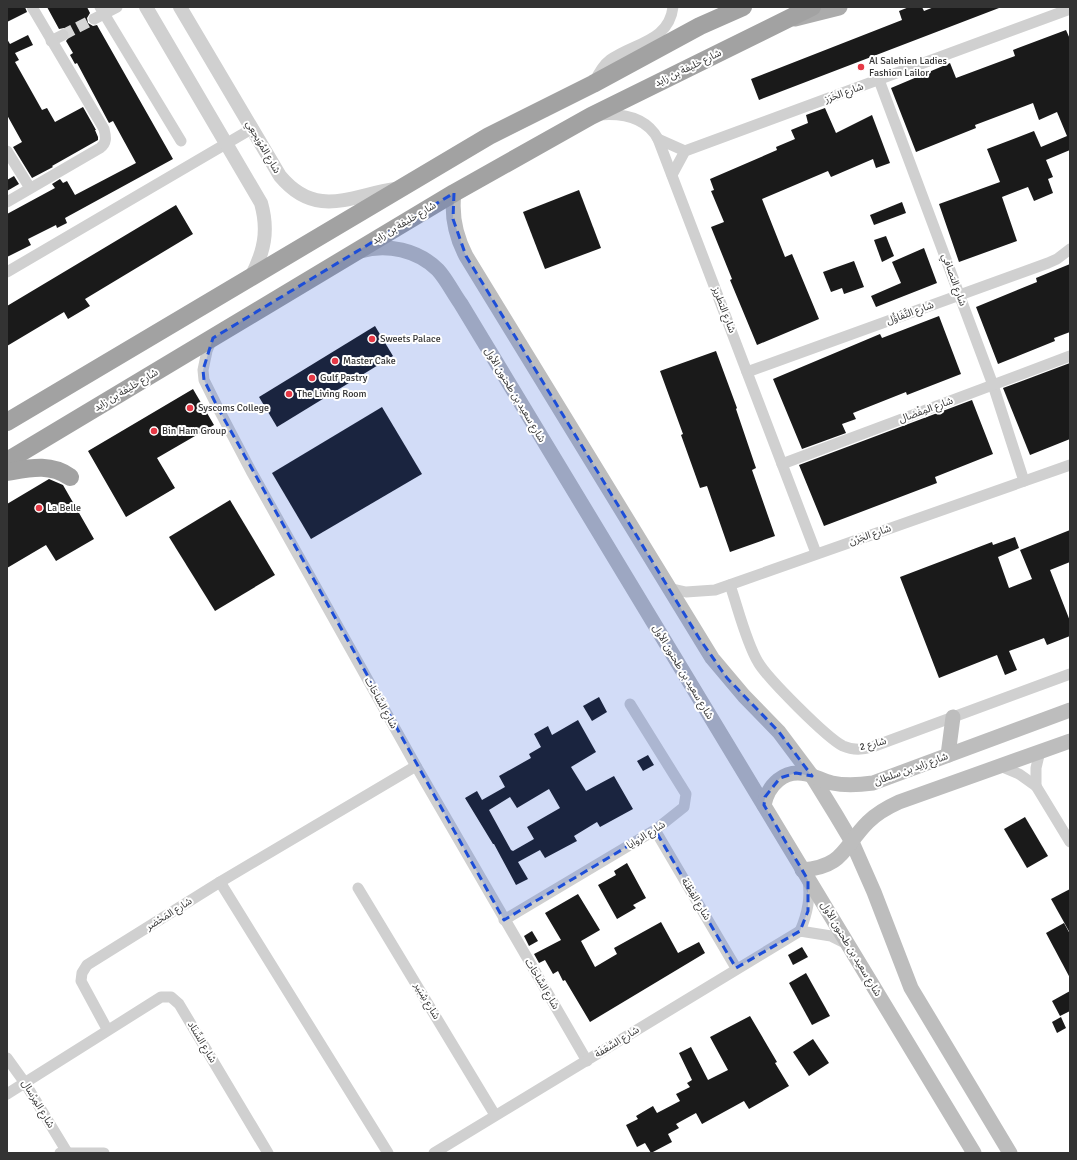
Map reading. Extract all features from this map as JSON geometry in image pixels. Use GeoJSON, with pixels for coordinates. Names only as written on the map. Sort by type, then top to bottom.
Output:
{"type":"FeatureCollection","features":[{"type":"Feature","properties":{"kind":"highway"},"geometry":{"type":"LineString","coordinates":[[7,422],[489,136],[593,84],[700,26],[743,7]]}},
{"type":"Feature","properties":{"kind":"highway","name":"شارع خليفة بن زايد"},"geometry":{"type":"LineString","coordinates":[[7,461],[454,193],[591,116],[812,7]]}},
{"type":"Feature","properties":{"kind":"highway"},"geometry":{"type":"LineString","coordinates":[[7,472],[44,467],[62,472],[70,477]]}},
{"type":"Feature","properties":{"kind":"main road"},"geometry":{"type":"LineString","coordinates":[[785,20],[807,16],[839,7]]}},
{"type":"Feature","properties":{"kind":"main road"},"geometry":{"type":"LineString","coordinates":[[454,193],[452,206],[455,232],[466,256],[712,658],[740,691],[779,732],[812,776],[852,842],[874,892],[911,988],[1010,1153]]}},
{"type":"Feature","properties":{"kind":"main road","name":"شارع سعيد بن طحنون الأول"},"geometry":{"type":"LineString","coordinates":[[354,254],[379,248],[399,249],[418,255],[439,271],[461,304],[805,875],[850,945],[974,1153]]}},
{"type":"Feature","properties":{"kind":"main road","name":"شارع زايد بن سلطان"},"geometry":{"type":"LineString","coordinates":[[764,805],[769,790],[780,778],[796,773],[812,776],[831,783],[862,785],[883,780],[1070,710]]}},
{"type":"Feature","properties":{"kind":"main road"},"geometry":{"type":"LineString","coordinates":[[948,756],[954,717]]}},
{"type":"Feature","properties":{"kind":"main road"},"geometry":{"type":"LineString","coordinates":[[805,875],[817,868],[831,863],[839,857],[868,822],[888,807],[1070,741]]}},
{"type":"Feature","properties":{"kind":"street"},"geometry":{"type":"LineString","coordinates":[[7,202],[100,148],[104,145],[106,139],[104,129],[32,7]]}},
{"type":"Feature","properties":{"kind":"street"},"geometry":{"type":"LineString","coordinates":[[94,19],[102,10],[117,7]]}},
{"type":"Feature","properties":{"kind":"street"},"geometry":{"type":"LineString","coordinates":[[146,7],[256,193],[264,214],[265,237],[264,248],[251,276]]}},
{"type":"Feature","properties":{"kind":"street","name":"شارع المُوَيجعِي"},"geometry":{"type":"LineString","coordinates":[[180,7],[253,128],[280,176],[294,191],[303,196],[322,202],[332,202],[398,189]]}},
{"type":"Feature","properties":{"kind":"street"},"geometry":{"type":"LineString","coordinates":[[593,84],[598,72],[609,61],[658,35],[668,23],[673,7]]}},
{"type":"Feature","properties":{"kind":"street","name":"شارع الخَرَز"},"geometry":{"type":"LineString","coordinates":[[685,151],[1070,9]]}},
{"type":"Feature","properties":{"kind":"street"},"geometry":{"type":"LineString","coordinates":[[102,10],[181,141]]}},
{"type":"Feature","properties":{"kind":"street"},"geometry":{"type":"LineString","coordinates":[[52,41],[63,35]]}},
{"type":"Feature","properties":{"kind":"street","name":"شارع التصافي"},"geometry":{"type":"LineString","coordinates":[[879,80],[993,385],[1024,481]]}},
{"type":"Feature","properties":{"kind":"street","name":"شارع التطريز"},"geometry":{"type":"LineString","coordinates":[[591,116],[611,114],[636,118],[649,126],[658,139],[816,553]]}},
{"type":"Feature","properties":{"kind":"street"},"geometry":{"type":"LineString","coordinates":[[7,272],[253,128]]}},
{"type":"Feature","properties":{"kind":"street"},"geometry":{"type":"LineString","coordinates":[[658,139],[685,151],[672,176]]}},
{"type":"Feature","properties":{"kind":"street"},"geometry":{"type":"LineString","coordinates":[[7,151],[30,188]]}},
{"type":"Feature","properties":{"kind":"street","name":"شارع التَّفَاؤُل"},"geometry":{"type":"LineString","coordinates":[[748,372],[1057,259],[1070,249]]}},
{"type":"Feature","properties":{"kind":"street","name":"شارع السَّاحَات"},"geometry":{"type":"LineString","coordinates":[[213,338],[204,359],[204,380],[251,471],[416,766],[587,1061]]}},
{"type":"Feature","properties":{"kind":"street","name":"شارع المِفْضال"},"geometry":{"type":"LineString","coordinates":[[782,464],[1070,356]]}},
{"type":"Feature","properties":{"kind":"street","name":"شارع الجَرْن"},"geometry":{"type":"LineString","coordinates":[[668,588],[696,593],[715,590],[816,553],[1070,465]]}},
{"type":"Feature","properties":{"kind":"street","name":"شارع 2"},"geometry":{"type":"LineString","coordinates":[[730,585],[758,663],[768,676],[837,742],[851,749],[866,749],[1070,674]]}},
{"type":"Feature","properties":{"kind":"street","name":"شارع الزوايا"},"geometry":{"type":"LineString","coordinates":[[504,920],[655,830],[684,807],[686,794],[630,704]]}},
{"type":"Feature","properties":{"kind":"street"},"geometry":{"type":"LineString","coordinates":[[1036,786],[1036,768],[1040,751]]}},
{"type":"Feature","properties":{"kind":"street","name":"شارع المَحْضر"},"geometry":{"type":"LineString","coordinates":[[107,1029],[82,981],[82,973],[87,964],[220,882],[416,766]]}},
{"type":"Feature","properties":{"kind":"street"},"geometry":{"type":"LineString","coordinates":[[1000,766],[1019,774],[1036,786],[1070,842]]}},
{"type":"Feature","properties":{"kind":"street","name":"شارع الفِطْنَة"},"geometry":{"type":"LineString","coordinates":[[655,830],[736,968]]}},
{"type":"Feature","properties":{"kind":"street"},"geometry":{"type":"LineString","coordinates":[[805,875],[810,890],[808,911],[800,931],[831,936],[850,945]]}},
{"type":"Feature","properties":{"kind":"street"},"geometry":{"type":"LineString","coordinates":[[220,882],[388,1153]]}},
{"type":"Feature","properties":{"kind":"street","name":"شارع شِبَير"},"geometry":{"type":"LineString","coordinates":[[358,888],[495,1115]]}},
{"type":"Feature","properties":{"kind":"street","name":"شارع السَّعَفَة"},"geometry":{"type":"LineString","coordinates":[[434,1153],[587,1061],[736,968],[800,931]]}},
{"type":"Feature","properties":{"kind":"street","name":"شارع السِّنَاد"},"geometry":{"type":"LineString","coordinates":[[107,1029],[161,996],[166,996],[176,1000],[268,1153]]}},
{"type":"Feature","properties":{"kind":"street"},"geometry":{"type":"LineString","coordinates":[[7,1094],[107,1029]]}},
{"type":"Feature","properties":{"kind":"street","name":"شارع المِرْسال"},"geometry":{"type":"LineString","coordinates":[[7,1058],[25,1083],[67,1152]]}},
{"type":"Feature","properties":{"kind":"street"},"geometry":{"type":"LineString","coordinates":[[60,1153],[104,1153]]}},
{"type":"Feature","properties":{"kind":"highlighted area"},"geometry":{"type":"Polygon","coordinates":[[[454,193],[453,219],[466,256],[699,638],[727,678],[779,732],[812,776],[796,773],[780,778],[765,797],[764,805],[808,880],[808,911],[800,931],[736,968],[655,830],[504,920],[218,408],[204,380],[203,370],[213,338],[454,193]]]}},
{"type":"Feature","properties":{"kind":"building"},"geometry":{"type":"Polygon","coordinates":[[[7,7],[25,7],[27,12],[7,22],[7,7]]]}},
{"type":"Feature","properties":{"kind":"building"},"geometry":{"type":"Polygon","coordinates":[[[47,7],[87,7],[90,13],[87,18],[88,23],[93,26],[97,25],[173,159],[65,218],[67,223],[57,228],[56,225],[28,239],[31,245],[7,257],[7,214],[55,188],[52,184],[60,179],[63,183],[67,181],[75,195],[136,163],[113,121],[109,123],[77,63],[75,64],[70,55],[73,53],[66,41],[70,36],[69,32],[64,28],[59,29],[47,7]]]}},
{"type":"Feature","properties":{"kind":"building"},"geometry":{"type":"Polygon","coordinates":[[[909,7],[922,7],[924,11],[934,7],[999,8],[759,100],[751,79],[902,20],[899,11],[909,7]]]}},
{"type":"Feature","properties":{"kind":"building"},"geometry":{"type":"Polygon","coordinates":[[[1066,30],[1070,39],[1070,150],[1046,160],[1053,177],[1048,179],[1053,193],[1034,201],[1028,187],[1002,197],[1017,241],[959,262],[939,204],[1000,182],[987,149],[1034,131],[1041,147],[1067,136],[1057,112],[1039,120],[1033,103],[975,125],[976,128],[916,152],[891,88],[950,63],[956,78],[1015,56],[1013,50],[1066,30]]]}},
{"type":"Feature","properties":{"kind":"building"},"geometry":{"type":"Polygon","coordinates":[[[28,35],[33,45],[15,53],[19,60],[15,62],[42,110],[47,108],[55,122],[83,107],[96,130],[98,137],[98,140],[32,178],[13,147],[22,142],[7,115],[7,39],[10,44],[28,35]]]}},
{"type":"Feature","properties":{"kind":"building"},"geometry":{"type":"Polygon","coordinates":[[[825,108],[836,133],[872,115],[890,163],[876,168],[873,159],[831,177],[828,171],[762,199],[785,257],[792,254],[819,319],[757,345],[730,280],[732,279],[711,227],[724,222],[711,191],[714,190],[710,179],[777,150],[776,147],[795,139],[791,130],[808,123],[806,115],[825,108]]]}},
{"type":"Feature","properties":{"kind":"building"},"geometry":{"type":"Polygon","coordinates":[[[14,176],[19,184],[7,191],[7,180],[14,176]]]}},
{"type":"Feature","properties":{"kind":"building"},"geometry":{"type":"Polygon","coordinates":[[[579,190],[601,248],[545,269],[523,212],[579,190]]]}},
{"type":"Feature","properties":{"kind":"building"},"geometry":{"type":"Polygon","coordinates":[[[902,202],[906,213],[874,225],[870,215],[902,202]]]}},
{"type":"Feature","properties":{"kind":"building"},"geometry":{"type":"Polygon","coordinates":[[[176,205],[193,234],[85,299],[90,306],[68,319],[64,312],[7,346],[7,306],[176,205]]]}},
{"type":"Feature","properties":{"kind":"building"},"geometry":{"type":"Polygon","coordinates":[[[886,236],[894,256],[882,262],[874,240],[886,236]]]}},
{"type":"Feature","properties":{"kind":"building"},"geometry":{"type":"Polygon","coordinates":[[[924,248],[937,283],[876,307],[871,296],[901,283],[892,262],[924,248]]]}},
{"type":"Feature","properties":{"kind":"building"},"geometry":{"type":"Polygon","coordinates":[[[854,261],[864,287],[844,294],[842,288],[831,292],[823,272],[854,261]]]}},
{"type":"Feature","properties":{"kind":"building"},"geometry":{"type":"Polygon","coordinates":[[[1070,264],[1070,332],[1054,338],[1055,341],[998,364],[976,307],[1037,282],[1036,278],[1070,264]]]}},
{"type":"Feature","properties":{"kind":"building"},"geometry":{"type":"Polygon","coordinates":[[[939,316],[961,374],[907,395],[906,392],[853,413],[856,419],[842,424],[846,433],[802,449],[773,379],[880,334],[882,338],[939,316]]]}},
{"type":"Feature","properties":{"kind":"building"},"geometry":{"type":"Polygon","coordinates":[[[375,326],[393,356],[277,427],[259,397],[375,326]]]}},
{"type":"Feature","properties":{"kind":"building"},"geometry":{"type":"Polygon","coordinates":[[[716,351],[737,408],[736,409],[756,468],[752,470],[775,536],[730,552],[707,486],[700,488],[681,435],[683,434],[660,371],[716,351]]]}},
{"type":"Feature","properties":{"kind":"building"},"geometry":{"type":"Polygon","coordinates":[[[1070,363],[1070,439],[1030,455],[1003,388],[1070,363]]]}},
{"type":"Feature","properties":{"kind":"building"},"geometry":{"type":"Polygon","coordinates":[[[193,389],[214,425],[157,458],[175,488],[126,517],[88,451],[193,389]]]}},
{"type":"Feature","properties":{"kind":"building"},"geometry":{"type":"Polygon","coordinates":[[[972,400],[993,454],[935,477],[937,483],[824,526],[799,465],[972,400]]]}},
{"type":"Feature","properties":{"kind":"building"},"geometry":{"type":"Polygon","coordinates":[[[382,407],[422,474],[311,539],[272,473],[382,407]]]}},
{"type":"Feature","properties":{"kind":"building"},"geometry":{"type":"Polygon","coordinates":[[[49,479],[63,485],[94,539],[56,561],[46,545],[7,568],[7,504],[49,479]]]}},
{"type":"Feature","properties":{"kind":"building"},"geometry":{"type":"Polygon","coordinates":[[[230,500],[275,575],[215,611],[169,537],[230,500]]]}},
{"type":"Feature","properties":{"kind":"building"},"geometry":{"type":"Polygon","coordinates":[[[1070,530],[1070,562],[1050,570],[1070,621],[1070,636],[1047,645],[1044,638],[1009,651],[1017,670],[1005,675],[997,655],[939,678],[900,577],[992,542],[993,545],[1015,537],[1019,548],[998,557],[1009,588],[1032,579],[1020,550],[1070,530]]]}},
{"type":"Feature","properties":{"kind":"building"},"geometry":{"type":"Polygon","coordinates":[[[599,697],[607,712],[592,721],[583,706],[599,697]]]}},
{"type":"Feature","properties":{"kind":"building"},"geometry":{"type":"Polygon","coordinates":[[[578,720],[596,752],[571,767],[586,791],[614,776],[633,809],[600,827],[597,822],[574,836],[577,841],[545,858],[540,850],[518,862],[528,879],[516,885],[494,844],[465,798],[477,791],[482,800],[505,787],[499,776],[531,758],[529,754],[541,747],[534,734],[548,726],[552,735],[578,720]],[[549,789],[517,808],[510,797],[489,810],[511,850],[513,851],[534,839],[527,827],[560,808],[549,789]]]}},
{"type":"Feature","properties":{"kind":"building"},"geometry":{"type":"Polygon","coordinates":[[[648,755],[654,765],[643,771],[637,761],[648,755]]]}},
{"type":"Feature","properties":{"kind":"building"},"geometry":{"type":"Polygon","coordinates":[[[1025,817],[1048,856],[1027,868],[1004,829],[1025,817]]]}},
{"type":"Feature","properties":{"kind":"building"},"geometry":{"type":"Polygon","coordinates":[[[627,863],[646,898],[633,905],[636,908],[617,919],[598,885],[616,875],[614,871],[627,863]]]}},
{"type":"Feature","properties":{"kind":"building"},"geometry":{"type":"Polygon","coordinates":[[[1070,889],[1070,933],[1051,899],[1070,889]]]}},
{"type":"Feature","properties":{"kind":"building"},"geometry":{"type":"Polygon","coordinates":[[[578,894],[600,930],[581,941],[595,967],[617,954],[614,948],[661,922],[678,953],[699,942],[705,953],[590,1022],[558,971],[553,974],[545,960],[539,963],[534,954],[561,940],[545,913],[578,894]]]}},
{"type":"Feature","properties":{"kind":"building"},"geometry":{"type":"Polygon","coordinates":[[[1064,923],[1070,934],[1070,978],[1046,933],[1064,923]]]}},
{"type":"Feature","properties":{"kind":"building"},"geometry":{"type":"Polygon","coordinates":[[[532,931],[538,941],[529,946],[524,936],[532,931]]]}},
{"type":"Feature","properties":{"kind":"building"},"geometry":{"type":"Polygon","coordinates":[[[802,947],[808,957],[793,965],[788,955],[802,947]]]}},
{"type":"Feature","properties":{"kind":"building"},"geometry":{"type":"Polygon","coordinates":[[[806,973],[830,1016],[812,1025],[789,983],[806,973]]]}},
{"type":"Feature","properties":{"kind":"building"},"geometry":{"type":"Polygon","coordinates":[[[1070,991],[1070,1011],[1060,1016],[1052,1001],[1070,991]]]}},
{"type":"Feature","properties":{"kind":"building"},"geometry":{"type":"Polygon","coordinates":[[[750,1016],[789,1086],[749,1109],[744,1101],[702,1124],[696,1113],[676,1124],[679,1128],[668,1134],[672,1142],[651,1153],[645,1143],[637,1147],[626,1125],[638,1119],[636,1116],[653,1106],[657,1113],[680,1101],[676,1094],[690,1087],[687,1083],[692,1080],[679,1053],[691,1047],[708,1080],[728,1070],[710,1037],[750,1016]]]}},
{"type":"Feature","properties":{"kind":"building"},"geometry":{"type":"Polygon","coordinates":[[[1061,1017],[1066,1028],[1057,1033],[1052,1022],[1061,1017]]]}},
{"type":"Feature","properties":{"kind":"building"},"geometry":{"type":"Polygon","coordinates":[[[813,1039],[829,1063],[809,1076],[793,1052],[813,1039]]]}},
{"type":"Feature","properties":{"kind":"tunnel"},"geometry":{"type":"LineString","coordinates":[[63,35],[94,19]]}},
{"type":"Feature","properties":{"kind":"place","name":"Al Salehien Ladies Fashion Lailor"},"geometry":{"type":"Point","coordinates":[861,67]}},
{"type":"Feature","properties":{"kind":"place","name":"Sweets Palace"},"geometry":{"type":"Point","coordinates":[372,339]}},
{"type":"Feature","properties":{"kind":"place","name":"Master Cake"},"geometry":{"type":"Point","coordinates":[335,361]}},
{"type":"Feature","properties":{"kind":"place","name":"Gulf Pastry"},"geometry":{"type":"Point","coordinates":[312,378]}},
{"type":"Feature","properties":{"kind":"place","name":"The Living Room"},"geometry":{"type":"Point","coordinates":[289,394]}},
{"type":"Feature","properties":{"kind":"place","name":"Syscoms College"},"geometry":{"type":"Point","coordinates":[190,408]}},
{"type":"Feature","properties":{"kind":"place","name":"Bin Ham Group"},"geometry":{"type":"Point","coordinates":[154,431]}},
{"type":"Feature","properties":{"kind":"place","name":"La Belle"},"geometry":{"type":"Point","coordinates":[39,508]}}]}
